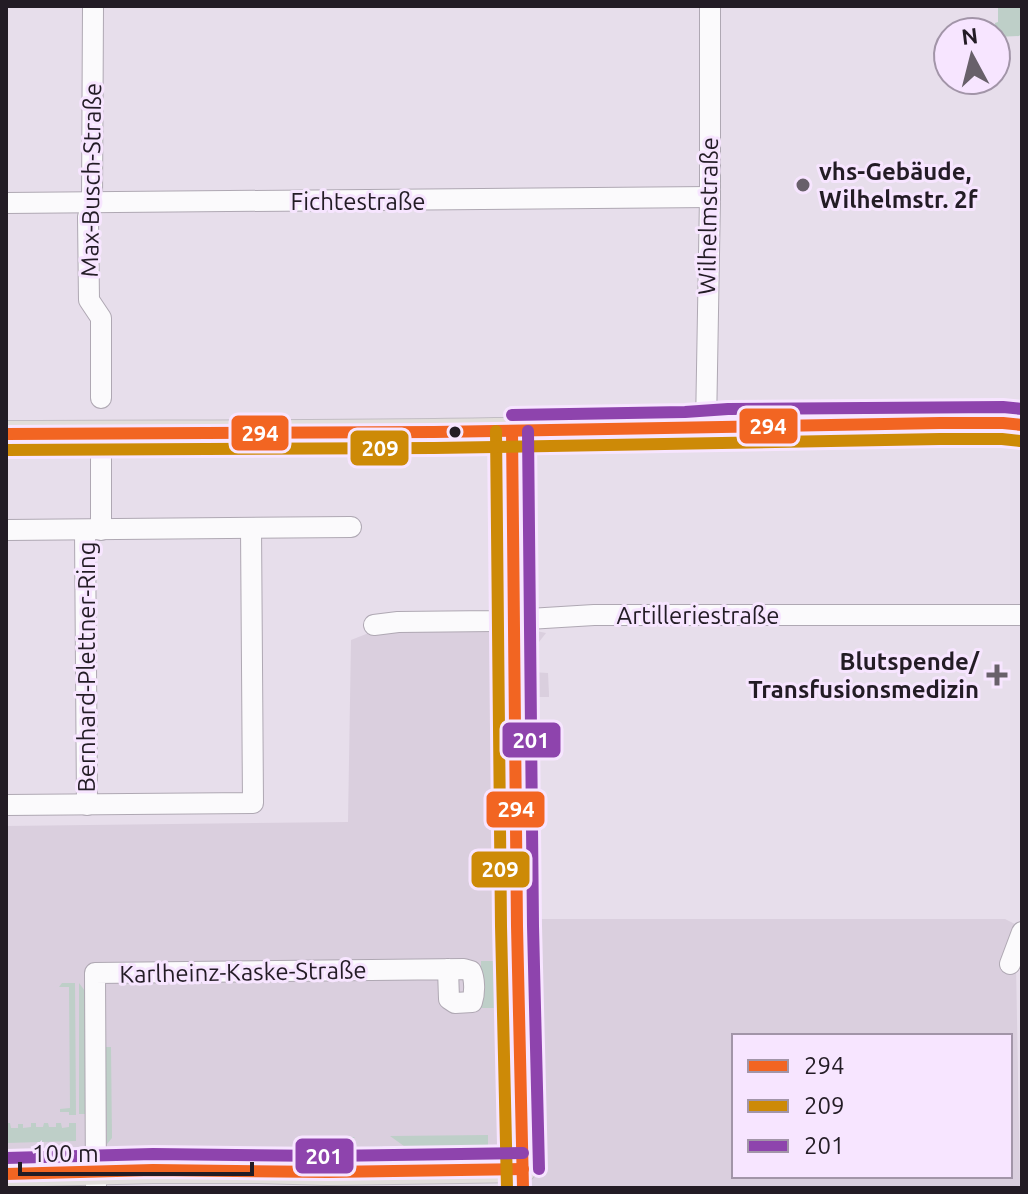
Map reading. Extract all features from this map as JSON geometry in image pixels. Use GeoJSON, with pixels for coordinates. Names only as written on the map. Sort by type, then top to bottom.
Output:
{"type":"FeatureCollection","features":[{"type":"Feature","properties":{"kind":"main road"},"geometry":{"type":"LineString","coordinates":[[6,434],[512,431],[912,423],[1022,425]]}},
{"type":"Feature","properties":{"kind":"main road"},"geometry":{"type":"LineString","coordinates":[[6,1174],[96,1180],[207,1170],[523,1178],[512,431]]}},
{"type":"Feature","properties":{"kind":"street","name":"Max-Busch-Straße"},"geometry":{"type":"LineString","coordinates":[[93,6],[89,300],[101,318],[101,398]]}},
{"type":"Feature","properties":{"kind":"street","name":"Wilhelmstraße"},"geometry":{"type":"LineString","coordinates":[[706,427],[710,6]]}},
{"type":"Feature","properties":{"kind":"street","name":"Fichtestraße"},"geometry":{"type":"LineString","coordinates":[[6,203],[710,197]]}},
{"type":"Feature","properties":{"kind":"street","name":"Bernhard-Plettner-Ring"},"geometry":{"type":"LineString","coordinates":[[87,805],[93,530],[101,434]]}},
{"type":"Feature","properties":{"kind":"street","name":"Bernhard-Plettner-Ring"},"geometry":{"type":"LineString","coordinates":[[6,530],[351,527]]}},
{"type":"Feature","properties":{"kind":"street","name":"Bernhard-Plettner-Ring"},"geometry":{"type":"LineString","coordinates":[[6,805],[253,803],[251,528]]}},
{"type":"Feature","properties":{"kind":"street","name":"Artilleriestraße"},"geometry":{"type":"LineString","coordinates":[[374,625],[594,615],[1022,615]]}},
{"type":"Feature","properties":{"kind":"street"},"geometry":{"type":"LineString","coordinates":[[1010,964],[1022,932]]}},
{"type":"Feature","properties":{"kind":"street","name":"Karlheinz-Kaske-Straße"},"geometry":{"type":"LineString","coordinates":[[96,1180],[95,973],[448,969]]}},
{"type":"Feature","properties":{"kind":"shaded area"},"geometry":{"type":"Polygon","coordinates":[[[998,6],[1022,6],[1022,33],[1012,36],[1012,16],[998,16],[998,6]]]}},
{"type":"Feature","properties":{"kind":"shaded area"},"geometry":{"type":"Polygon","coordinates":[[[512,626],[546,633],[532,651],[532,672],[548,673],[549,694],[549,697],[534,697],[535,919],[1005,919],[1017,925],[1020,1188],[508,1188],[508,1171],[6,1174],[6,826],[348,822],[351,640],[384,627],[512,626]]]}},
{"type":"Feature","properties":{"kind":"shaded area"},"geometry":{"type":"Polygon","coordinates":[[[528,939],[534,939],[542,969],[542,1124],[533,1124],[528,939]]]}},
{"type":"Feature","properties":{"kind":"shaded area"},"geometry":{"type":"Polygon","coordinates":[[[481,961],[496,961],[494,1008],[481,1008],[481,961]]]}},
{"type":"Feature","properties":{"kind":"shaded area"},"geometry":{"type":"Polygon","coordinates":[[[62,983],[75,983],[76,1115],[60,1112],[60,1109],[70,1108],[69,987],[59,987],[62,983]]]}},
{"type":"Feature","properties":{"kind":"shaded area"},"geometry":{"type":"Polygon","coordinates":[[[79,983],[85,991],[85,1114],[79,1114],[79,983]]]}},
{"type":"Feature","properties":{"kind":"shaded area"},"geometry":{"type":"Polygon","coordinates":[[[105,1047],[111,1047],[112,1138],[107,1144],[105,1047]]]}},
{"type":"Feature","properties":{"kind":"shaded area"},"geometry":{"type":"Polygon","coordinates":[[[6,1123],[10,1123],[11,1128],[23,1124],[23,1128],[31,1127],[31,1123],[36,1123],[36,1127],[48,1123],[49,1127],[56,1127],[56,1123],[61,1123],[62,1128],[76,1123],[76,1141],[6,1143],[6,1123]]]}},
{"type":"Feature","properties":{"kind":"shaded area"},"geometry":{"type":"Polygon","coordinates":[[[488,1135],[488,1153],[470,1158],[422,1159],[390,1136],[488,1135]]]}},
{"type":"Feature","properties":{"kind":"shaded area"},"geometry":{"type":"Polygon","coordinates":[[[340,1137],[355,1137],[327,1160],[132,1156],[132,1151],[330,1148],[340,1137]]]}},
{"type":"Feature","properties":{"kind":"shaded area"},"geometry":{"type":"Polygon","coordinates":[[[382,1146],[397,1157],[350,1160],[349,1157],[362,1147],[382,1146]]]}},
{"type":"Feature","properties":{"kind":"transit line","name":"201"},"geometry":{"type":"LineString","coordinates":[[512,415],[728,409],[1022,409]]}},
{"type":"Feature","properties":{"kind":"transit line","name":"294"},"geometry":{"type":"LineString","coordinates":[[6,434],[434,432],[940,423],[1022,425]]}},
{"type":"Feature","properties":{"kind":"transit line","name":"209"},"geometry":{"type":"LineString","coordinates":[[496,431],[507,1188]]}},
{"type":"Feature","properties":{"kind":"transit line","name":"294"},"geometry":{"type":"LineString","coordinates":[[512,431],[523,1188]]}},
{"type":"Feature","properties":{"kind":"transit line","name":"201"},"geometry":{"type":"LineString","coordinates":[[528,431],[539,1169]]}},
{"type":"Feature","properties":{"kind":"transit line","name":"209"},"geometry":{"type":"LineString","coordinates":[[6,450],[434,448],[940,439],[1020,441]]}},
{"type":"Feature","properties":{"kind":"transit line","name":"201"},"geometry":{"type":"LineString","coordinates":[[6,1158],[153,1154],[328,1156],[523,1153]]}},
{"type":"Feature","properties":{"kind":"transit line","name":"294"},"geometry":{"type":"LineString","coordinates":[[6,1174],[153,1170],[328,1172],[523,1169]]}},
{"type":"Feature","properties":{"kind":"place","name":"vhs-Gebäude, Wilhelmstr. 2f"},"geometry":{"type":"Point","coordinates":[803,185]}},
{"type":"Feature","properties":{"kind":"place","name":"Blutspende/ Transfusionsmedizin"},"geometry":{"type":"Point","coordinates":[997,675]}}]}
